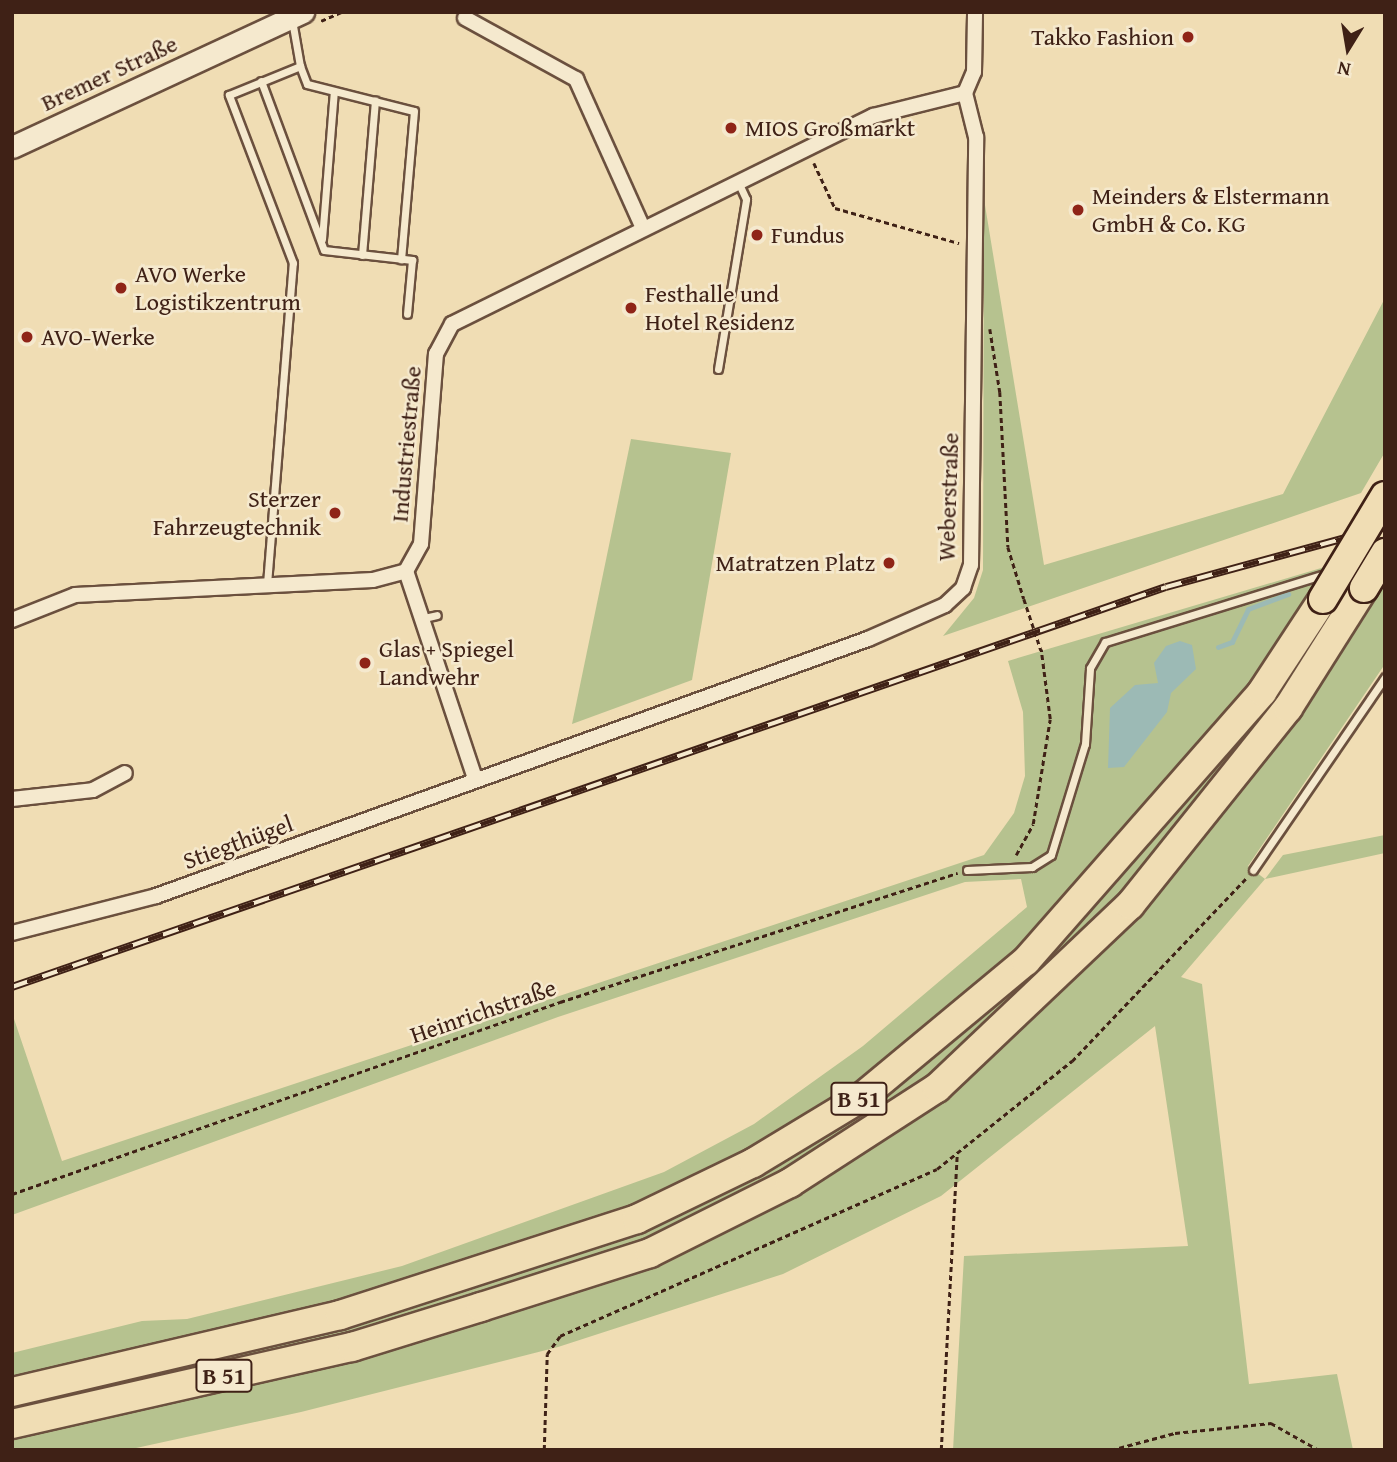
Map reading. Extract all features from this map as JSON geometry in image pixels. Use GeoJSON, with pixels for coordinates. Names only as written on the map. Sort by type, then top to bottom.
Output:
{"type":"FeatureCollection","features":[{"type":"Feature","properties":{"kind":"highway","name":"B 51"},"geometry":{"type":"LineString","coordinates":[[12,1392],[340,1315],[637,1219],[752,1163],[851,1104],[934,1043],[1026,961],[1262,692],[1323,599],[1385,496]]}},
{"type":"Feature","properties":{"kind":"highway","name":"B 51"},"geometry":{"type":"LineString","coordinates":[[12,1424],[352,1347],[650,1253],[790,1183],[937,1088],[1130,905],[1288,708],[1370,565]]}},
{"type":"Feature","properties":{"kind":"street"},"geometry":{"type":"LineString","coordinates":[[965,93],[974,72],[975,12]]}},
{"type":"Feature","properties":{"kind":"street","name":"Bremer Straße"},"geometry":{"type":"LineString","coordinates":[[12,147],[297,15]]}},
{"type":"Feature","properties":{"kind":"street"},"geometry":{"type":"LineString","coordinates":[[465,18],[576,79],[643,228]]}},
{"type":"Feature","properties":{"kind":"street","name":"Industriestraße"},"geometry":{"type":"LineString","coordinates":[[406,571],[421,544],[432,377],[443,337],[465,314],[873,116],[965,93]]}},
{"type":"Feature","properties":{"kind":"street","name":"Weberstraße"},"geometry":{"type":"LineString","coordinates":[[475,779],[867,639],[945,605],[963,588],[971,565],[976,292],[975,117],[965,93]]}},
{"type":"Feature","properties":{"kind":"street"},"geometry":{"type":"LineString","coordinates":[[12,620],[75,595],[373,580],[406,571],[430,616],[475,779]]}},
{"type":"Feature","properties":{"kind":"street"},"geometry":{"type":"LineString","coordinates":[[12,799],[93,790],[125,773]]}},
{"type":"Feature","properties":{"kind":"street","name":"Stiegthügel"},"geometry":{"type":"LineString","coordinates":[[12,933],[156,896],[475,779]]}},
{"type":"Feature","properties":{"kind":"lane"},"geometry":{"type":"LineString","coordinates":[[297,15],[300,66],[307,84],[414,111],[401,259]]}},
{"type":"Feature","properties":{"kind":"lane"},"geometry":{"type":"LineString","coordinates":[[267,584],[293,264],[229,95],[300,66]]}},
{"type":"Feature","properties":{"kind":"lane"},"geometry":{"type":"LineString","coordinates":[[261,81],[324,250],[412,260],[407,314]]}},
{"type":"Feature","properties":{"kind":"lane"},"geometry":{"type":"LineString","coordinates":[[322,243],[334,91]]}},
{"type":"Feature","properties":{"kind":"lane"},"geometry":{"type":"LineString","coordinates":[[362,255],[375,101]]}},
{"type":"Feature","properties":{"kind":"lane"},"geometry":{"type":"LineString","coordinates":[[718,369],[746,199],[738,181]]}},
{"type":"Feature","properties":{"kind":"lane"},"geometry":{"type":"LineString","coordinates":[[967,870],[1043,863],[1058,842],[1084,744],[1094,682],[1094,654],[1105,642],[1370,565]]}},
{"type":"Feature","properties":{"kind":"lane"},"geometry":{"type":"LineString","coordinates":[[1253,870],[1385,677]]}},
{"type":"Feature","properties":{"kind":"path"},"geometry":{"type":"LineString","coordinates":[[807,147],[835,208],[976,248]]}},
{"type":"Feature","properties":{"kind":"path"},"geometry":{"type":"LineString","coordinates":[[976,292],[987,310],[1000,392],[1007,547],[1050,686],[1047,746],[1033,824],[1009,867]]}},
{"type":"Feature","properties":{"kind":"path","name":"Heinrichstraße"},"geometry":{"type":"LineString","coordinates":[[12,1194],[560,1002],[967,870]]}},
{"type":"Feature","properties":{"kind":"path"},"geometry":{"type":"LineString","coordinates":[[544,1450],[547,1353],[560,1336],[957,1155],[1072,1061],[1253,870]]}},
{"type":"Feature","properties":{"kind":"path"},"geometry":{"type":"LineString","coordinates":[[941,1450],[957,1155]]}},
{"type":"Feature","properties":{"kind":"path"},"geometry":{"type":"LineString","coordinates":[[1111,1450],[1175,1433],[1271,1423],[1319,1450]]}},
{"type":"Feature","properties":{"kind":"green space"},"geometry":{"type":"Polygon","coordinates":[[[984,199],[1044,565],[1283,494],[1385,298],[1385,452],[1361,493],[943,636],[974,598],[983,570],[984,199]]]}},
{"type":"Feature","properties":{"kind":"green space"},"geometry":{"type":"Polygon","coordinates":[[[631,439],[731,453],[692,680],[572,724],[631,439]]]}},
{"type":"Feature","properties":{"kind":"green space"},"geometry":{"type":"Polygon","coordinates":[[[1385,549],[1385,664],[1248,866],[1265,879],[1181,977],[1202,984],[1249,1384],[1337,1374],[1353,1450],[953,1450],[964,1256],[1188,1246],[1155,1026],[941,1196],[783,1274],[558,1347],[301,1412],[127,1450],[12,1450],[12,1353],[142,1321],[187,1319],[402,1266],[664,1172],[754,1124],[863,1046],[1027,907],[1021,879],[965,882],[558,1017],[12,1215],[12,1013],[62,1161],[984,855],[1014,813],[1025,776],[1023,712],[1008,661],[1385,549]]]}},
{"type":"Feature","properties":{"kind":"green space"},"geometry":{"type":"Polygon","coordinates":[[[1385,835],[1385,853],[1265,879],[1283,855],[1385,835]]]}},
{"type":"Feature","properties":{"kind":"water"},"geometry":{"type":"Polygon","coordinates":[[[1180,641],[1192,645],[1196,669],[1171,693],[1167,712],[1124,767],[1108,768],[1110,708],[1135,685],[1158,683],[1154,663],[1166,646],[1180,641]]]}},
{"type":"Feature","properties":{"kind":"waterway"},"geometry":{"type":"LineString","coordinates":[[1218,647],[1232,642],[1248,609],[1288,594]]}},
{"type":"Feature","properties":{"kind":"railway"},"geometry":{"type":"LineString","coordinates":[[12,987],[1166,587],[1385,527]]}},
{"type":"Feature","properties":{"kind":"place","name":"Takko Fashion"},"geometry":{"type":"Point","coordinates":[1188,37]}},
{"type":"Feature","properties":{"kind":"place","name":"MIOS Großmarkt"},"geometry":{"type":"Point","coordinates":[731,128]}},
{"type":"Feature","properties":{"kind":"place","name":"Meinders & Elstermann GmbH & Co. KG"},"geometry":{"type":"Point","coordinates":[1078,210]}},
{"type":"Feature","properties":{"kind":"place","name":"Fundus"},"geometry":{"type":"Point","coordinates":[757,235]}},
{"type":"Feature","properties":{"kind":"place","name":"AVO Werke Logistikzentrum"},"geometry":{"type":"Point","coordinates":[121,288]}},
{"type":"Feature","properties":{"kind":"place","name":"Festhalle und Hotel Residenz"},"geometry":{"type":"Point","coordinates":[631,308]}},
{"type":"Feature","properties":{"kind":"place","name":"AVO-Werke"},"geometry":{"type":"Point","coordinates":[27,337]}},
{"type":"Feature","properties":{"kind":"place","name":"Sterzer Fahrzeugtechnik"},"geometry":{"type":"Point","coordinates":[335,513]}},
{"type":"Feature","properties":{"kind":"place","name":"Matratzen Platz"},"geometry":{"type":"Point","coordinates":[889,563]}},
{"type":"Feature","properties":{"kind":"place","name":"Glas + Spiegel Landwehr"},"geometry":{"type":"Point","coordinates":[365,663]}}]}
